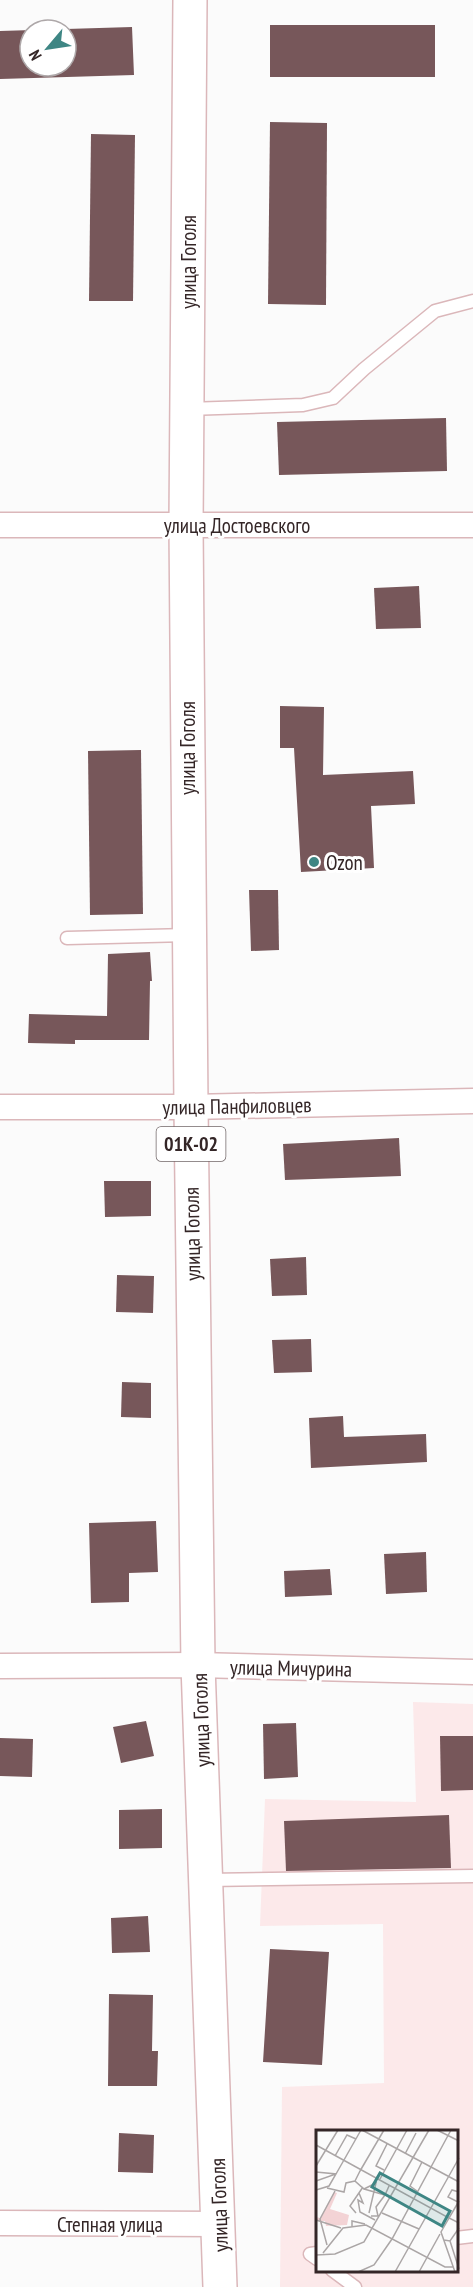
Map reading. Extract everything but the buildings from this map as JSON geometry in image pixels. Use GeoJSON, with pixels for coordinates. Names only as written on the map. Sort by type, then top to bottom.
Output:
{"type":"FeatureCollection","features":[{"type":"Feature","properties":{"kind":"main road","name":"улица Гоголя"},"geometry":{"type":"LineString","coordinates":[[190,0],[186,525],[198,1665],[220,2224],[220,2287]]}},
{"type":"Feature","properties":{"kind":"street","name":"улица Достоевского"},"geometry":{"type":"LineString","coordinates":[[0,525],[473,525]]}},
{"type":"Feature","properties":{"kind":"street","name":"улица Панфиловцев"},"geometry":{"type":"LineString","coordinates":[[0,1107],[191,1107],[473,1101]]}},
{"type":"Feature","properties":{"kind":"street","name":"улица Мичурина"},"geometry":{"type":"LineString","coordinates":[[0,1666],[198,1665],[473,1672]]}},
{"type":"Feature","properties":{"kind":"street","name":"Степная улица"},"geometry":{"type":"LineString","coordinates":[[0,2223],[220,2224]]}},
{"type":"Feature","properties":{"kind":"lane"},"geometry":{"type":"LineString","coordinates":[[186,409],[303,405],[333,398],[364,369],[435,311],[473,302]]}},
{"type":"Feature","properties":{"kind":"lane"},"geometry":{"type":"LineString","coordinates":[[67,938],[189,935]]}},
{"type":"Feature","properties":{"kind":"lane"},"geometry":{"type":"LineString","coordinates":[[207,1880],[473,1876]]}},
{"type":"Feature","properties":{"kind":"lane"},"geometry":{"type":"LineString","coordinates":[[458,2238],[473,2236]]}},
{"type":"Feature","properties":{"kind":"lane"},"geometry":{"type":"LineString","coordinates":[[333,2272],[355,2287]]}},
{"type":"Feature","properties":{"kind":"shaded area"},"geometry":{"type":"Polygon","coordinates":[[[413,1702],[473,1704],[473,2287],[280,2287],[282,2087],[384,2083],[383,1924],[260,1926],[265,1799],[416,1802],[413,1702]]]}},
{"type":"Feature","properties":{"kind":"place","name":"Ozon"},"geometry":{"type":"Point","coordinates":[314,862]}}]}
